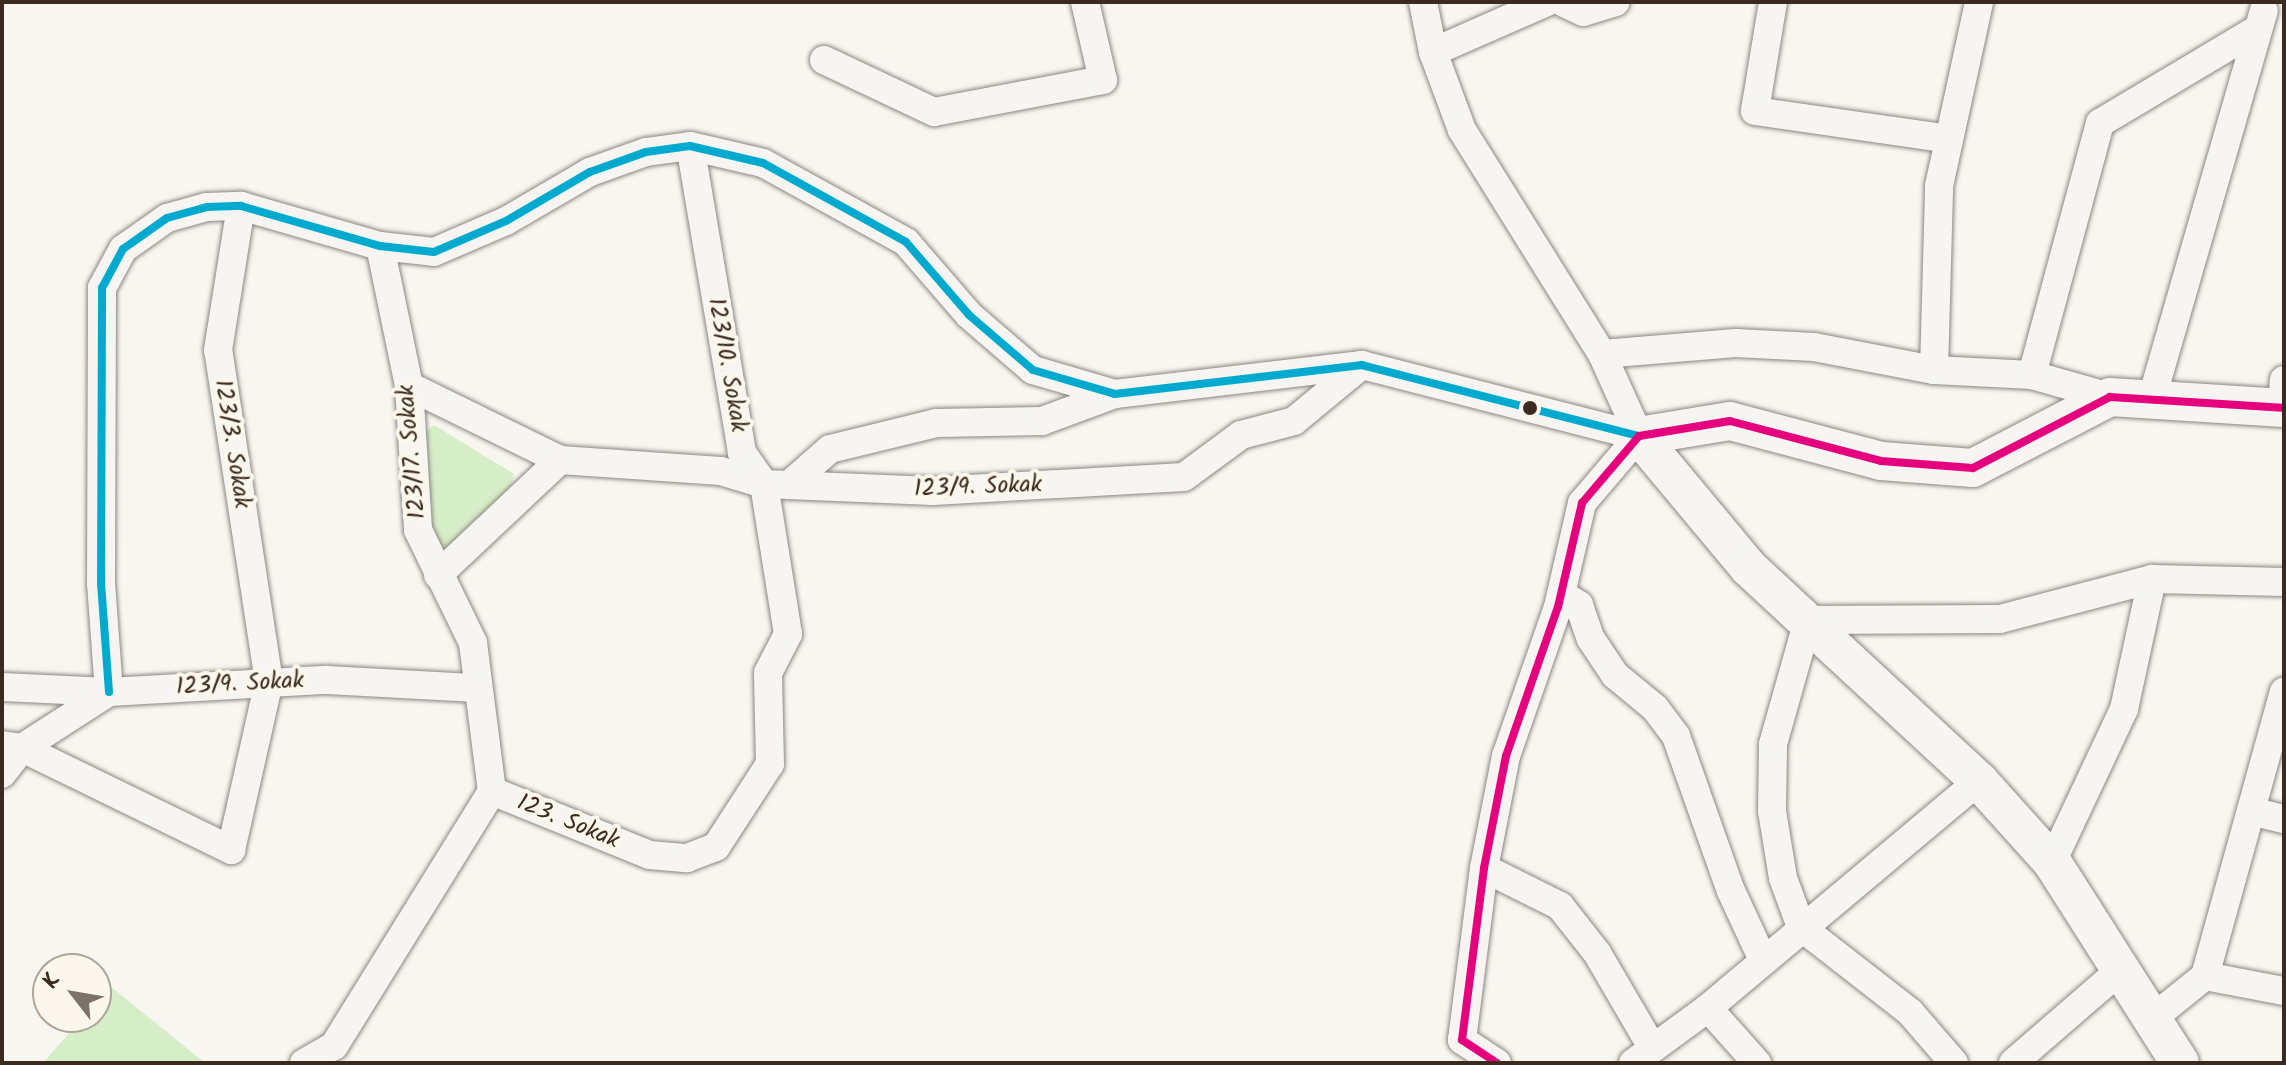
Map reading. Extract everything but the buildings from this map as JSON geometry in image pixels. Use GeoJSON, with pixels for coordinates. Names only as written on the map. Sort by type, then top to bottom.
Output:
{"type":"FeatureCollection","features":[{"type":"Feature","properties":{"kind":"street"},"geometry":{"type":"LineString","coordinates":[[824,60],[934,112],[1103,80],[1085,2]]}},
{"type":"Feature","properties":{"kind":"street"},"geometry":{"type":"LineString","coordinates":[[1423,2],[1433,52],[1462,130],[1602,354],[1639,436],[1749,568],[1979,781],[2052,862],[2118,972],[2153,1018],[2180,1063]]}},
{"type":"Feature","properties":{"kind":"street"},"geometry":{"type":"LineString","coordinates":[[1433,52],[1547,2]]}},
{"type":"Feature","properties":{"kind":"street"},"geometry":{"type":"LineString","coordinates":[[1562,2],[1583,12],[1615,2]]}},
{"type":"Feature","properties":{"kind":"street"},"geometry":{"type":"LineString","coordinates":[[1773,2],[1755,111],[1949,139]]}},
{"type":"Feature","properties":{"kind":"street"},"geometry":{"type":"LineString","coordinates":[[1934,370],[1939,186],[1979,2]]}},
{"type":"Feature","properties":{"kind":"street"},"geometry":{"type":"LineString","coordinates":[[2032,375],[2100,123],[2266,15]]}},
{"type":"Feature","properties":{"kind":"street"},"geometry":{"type":"LineString","coordinates":[[2152,398],[2266,15]]}},
{"type":"Feature","properties":{"kind":"street"},"geometry":{"type":"LineString","coordinates":[[2,774],[12,746],[109,692],[101,584],[102,288],[123,249],[167,218],[207,207],[241,206],[380,246],[434,252],[506,221],[590,172],[646,152],[690,146],[763,163],[859,213],[906,242],[969,315],[1033,370],[1115,394]]}},
{"type":"Feature","properties":{"kind":"street","name":"123/10. Sokak"},"geometry":{"type":"LineString","coordinates":[[690,146],[742,452],[777,484],[788,634],[768,673],[770,764]]}},
{"type":"Feature","properties":{"kind":"street","name":"123/3. Sokak"},"geometry":{"type":"LineString","coordinates":[[241,206],[218,350],[269,682]]}},
{"type":"Feature","properties":{"kind":"street","name":"123/17. Sokak"},"geometry":{"type":"LineString","coordinates":[[380,246],[409,386],[418,530],[473,643],[492,791]]}},
{"type":"Feature","properties":{"kind":"street"},"geometry":{"type":"LineString","coordinates":[[1602,354],[1736,343],[1814,347],[1934,370],[2032,375],[2110,397],[2283,398]]}},
{"type":"Feature","properties":{"kind":"street"},"geometry":{"type":"LineString","coordinates":[[777,484],[830,449],[937,423],[1042,421],[1115,394],[1362,365],[1639,436],[1730,421],[1881,461],[1973,468],[2110,397]]}},
{"type":"Feature","properties":{"kind":"street","name":"123/9. Sokak"},"geometry":{"type":"LineString","coordinates":[[409,386],[560,460],[721,471],[777,484],[933,491],[1184,477],[1241,435],[1294,421],[1362,365]]}},
{"type":"Feature","properties":{"kind":"street"},"geometry":{"type":"LineString","coordinates":[[1497,1063],[1458,1052],[1484,868],[1506,756],[1561,594],[1582,503],[1639,436]]}},
{"type":"Feature","properties":{"kind":"street"},"geometry":{"type":"LineString","coordinates":[[438,575],[560,460]]}},
{"type":"Feature","properties":{"kind":"street"},"geometry":{"type":"LineString","coordinates":[[1808,620],[2000,619],[2152,579],[2284,582]]}},
{"type":"Feature","properties":{"kind":"street"},"geometry":{"type":"LineString","coordinates":[[2052,862],[2124,709],[2152,579]]}},
{"type":"Feature","properties":{"kind":"street"},"geometry":{"type":"LineString","coordinates":[[1561,594],[1579,605],[1591,639],[1615,675],[1655,708],[1676,736],[1727,881],[1763,960]]}},
{"type":"Feature","properties":{"kind":"street"},"geometry":{"type":"LineString","coordinates":[[1808,620],[1773,758],[1772,811],[1783,878],[1801,927],[1910,1012],[1954,1063]]}},
{"type":"Feature","properties":{"kind":"street","name":"123/9. Sokak"},"geometry":{"type":"LineString","coordinates":[[2,687],[109,692],[327,680],[477,688]]}},
{"type":"Feature","properties":{"kind":"street"},"geometry":{"type":"LineString","coordinates":[[12,746],[231,850],[269,682]]}},
{"type":"Feature","properties":{"kind":"street"},"geometry":{"type":"LineString","coordinates":[[2153,1018],[2205,976],[2255,812],[2284,692]]}},
{"type":"Feature","properties":{"kind":"street","name":"123. Sokak"},"geometry":{"type":"LineString","coordinates":[[304,1063],[334,1046],[492,791],[650,855],[678,859],[716,847],[770,764]]}},
{"type":"Feature","properties":{"kind":"street"},"geometry":{"type":"LineString","coordinates":[[1484,868],[1560,906],[1597,953],[1642,1055],[1708,1008],[1979,781]]}},
{"type":"Feature","properties":{"kind":"street"},"geometry":{"type":"LineString","coordinates":[[2255,812],[2284,819]]}},
{"type":"Feature","properties":{"kind":"street"},"geometry":{"type":"LineString","coordinates":[[2013,1063],[2118,972]]}},
{"type":"Feature","properties":{"kind":"street"},"geometry":{"type":"LineString","coordinates":[[2205,976],[2284,991]]}},
{"type":"Feature","properties":{"kind":"street"},"geometry":{"type":"LineString","coordinates":[[1708,1008],[1757,1063]]}},
{"type":"Feature","properties":{"kind":"green space"},"geometry":{"type":"Polygon","coordinates":[[[434,425],[514,474],[511,487],[444,551],[431,536],[422,435],[434,425]]]}},
{"type":"Feature","properties":{"kind":"green space"},"geometry":{"type":"Polygon","coordinates":[[[112,988],[205,1063],[43,1063],[69,1033],[112,1033],[112,988]]]}},
{"type":"Feature","properties":{"kind":"transit line"},"geometry":{"type":"LineString","coordinates":[[109,692],[101,584],[102,288],[123,249],[167,218],[207,207],[241,206],[380,246],[434,252],[506,221],[590,172],[646,152],[690,146],[763,163],[906,242],[969,315],[1033,370],[1115,394],[1362,365],[1639,436]]}},
{"type":"Feature","properties":{"kind":"transit line"},"geometry":{"type":"LineString","coordinates":[[1497,1063],[1462,1040],[1484,868],[1506,756],[1558,607],[1582,503],[1639,436],[1730,421],[1881,461],[1973,468],[2110,397],[2284,408]]}}]}
